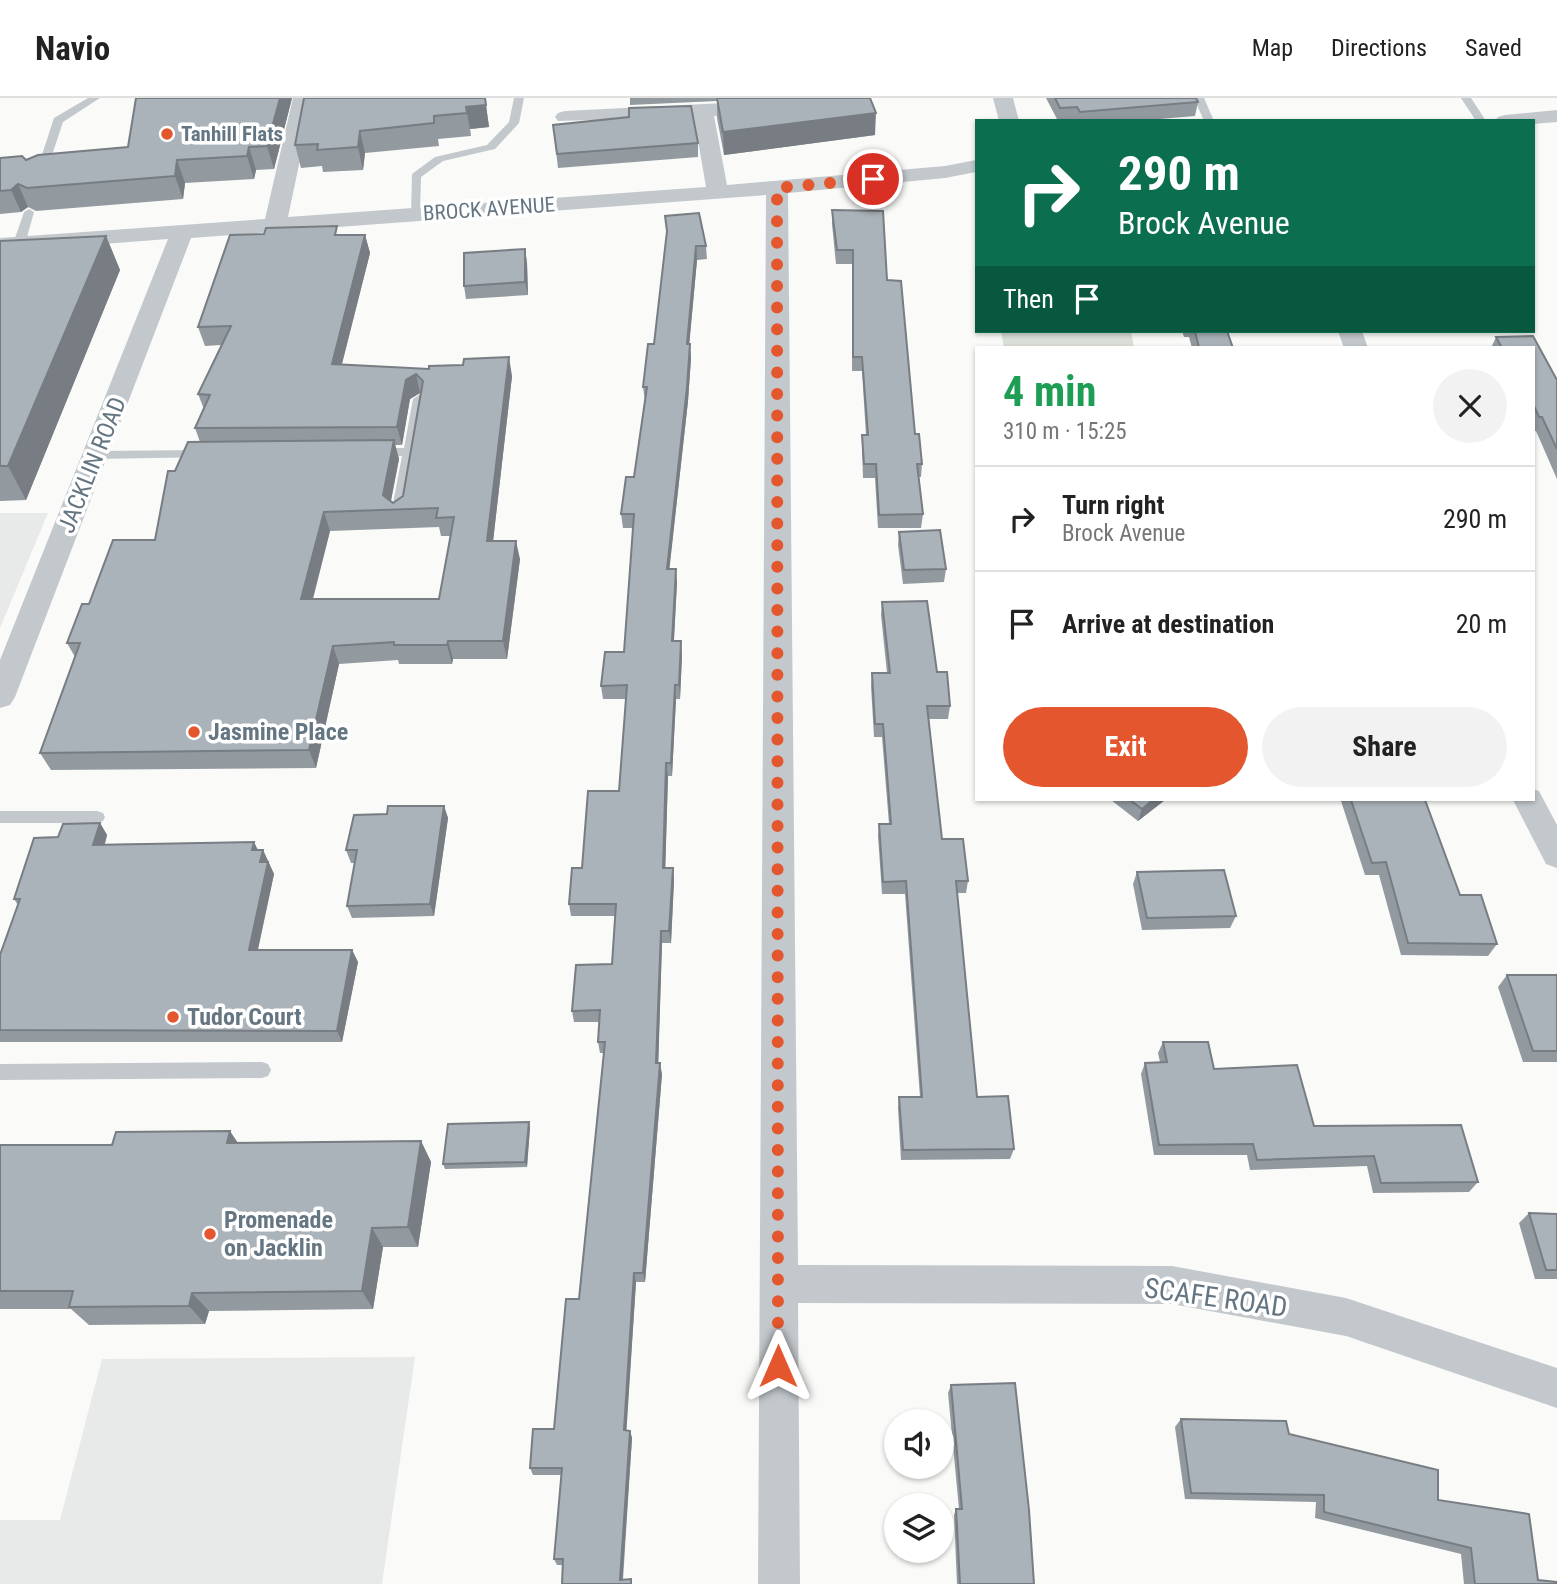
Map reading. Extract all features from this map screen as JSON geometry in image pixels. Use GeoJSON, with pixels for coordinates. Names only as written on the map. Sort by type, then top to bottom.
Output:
{"type":"FeatureCollection","features":[{"type":"Feature","properties":{"kind":"street"},"geometry":{"type":"LineString","coordinates":[[275,225],[303,98]]}},
{"type":"Feature","properties":{"kind":"street"},"geometry":{"type":"LineString","coordinates":[[565,117],[784,107],[811,98]]}},
{"type":"Feature","properties":{"kind":"street"},"geometry":{"type":"LineString","coordinates":[[1003,98],[1008,119]]}},
{"type":"Feature","properties":{"kind":"street"},"geometry":{"type":"LineString","coordinates":[[704,111],[718,193]]}},
{"type":"Feature","properties":{"kind":"street"},"geometry":{"type":"LineString","coordinates":[[1526,119],[1557,116]]}},
{"type":"Feature","properties":{"kind":"street","name":"BROCK AVENUE"},"geometry":{"type":"LineString","coordinates":[[10,244],[718,193],[945,172],[975,166]]}},
{"type":"Feature","properties":{"kind":"street"},"geometry":{"type":"LineString","coordinates":[[777,188],[779,1584]]}},
{"type":"Feature","properties":{"kind":"street","name":"JACKLIN ROAD"},"geometry":{"type":"LineString","coordinates":[[0,697],[182,232]]}},
{"type":"Feature","properties":{"kind":"street"},"geometry":{"type":"LineString","coordinates":[[1529,801],[1557,855]]}},
{"type":"Feature","properties":{"kind":"street","name":"SCAFE ROAD"},"geometry":{"type":"LineString","coordinates":[[778,1284],[1172,1285],[1346,1317],[1557,1388]]}},
{"type":"Feature","properties":{"kind":"lane"},"geometry":{"type":"LineString","coordinates":[[39,178],[58,121],[95,98]]}},
{"type":"Feature","properties":{"kind":"lane"},"geometry":{"type":"LineString","coordinates":[[415,214],[416,176],[439,159],[491,147],[514,123],[519,98]]}},
{"type":"Feature","properties":{"kind":"lane"},"geometry":{"type":"LineString","coordinates":[[1199,98],[1208,119]]}},
{"type":"Feature","properties":{"kind":"lane"},"geometry":{"type":"LineString","coordinates":[[1466,98],[1480,119]]}},
{"type":"Feature","properties":{"kind":"lane"},"geometry":{"type":"LineString","coordinates":[[10,244],[29,212]]}},
{"type":"Feature","properties":{"kind":"lane"},"geometry":{"type":"LineString","coordinates":[[398,514],[419,399]]}},
{"type":"Feature","properties":{"kind":"lane"},"geometry":{"type":"LineString","coordinates":[[368,452],[410,452]]}},
{"type":"Feature","properties":{"kind":"lane"},"geometry":{"type":"LineString","coordinates":[[96,456],[216,454]]}},
{"type":"Feature","properties":{"kind":"lane"},"geometry":{"type":"LineString","coordinates":[[0,817],[97,817]]}},
{"type":"Feature","properties":{"kind":"lane"},"geometry":{"type":"LineString","coordinates":[[0,1072],[262,1070]]}},
{"type":"Feature","properties":{"kind":"shaded area"},"geometry":{"type":"Polygon","coordinates":[[[1001,333],[1131,333],[1134,346],[1004,346],[1001,333]]]}},
{"type":"Feature","properties":{"kind":"shaded area"},"geometry":{"type":"Polygon","coordinates":[[[0,513],[48,513],[0,628],[0,513]]]}},
{"type":"Feature","properties":{"kind":"shaded area"},"geometry":{"type":"Polygon","coordinates":[[[415,1357],[382,1584],[0,1584],[0,1520],[60,1520],[102,1359],[415,1357]]]}},
{"type":"Feature","properties":{"kind":"building"},"geometry":{"type":"Polygon","coordinates":[[[136,98],[280,98],[267,146],[249,147],[247,156],[177,160],[175,176],[27,188],[18,184],[11,190],[0,191],[0,158],[22,156],[26,160],[38,155],[128,147],[136,98]]]}},
{"type":"Feature","properties":{"kind":"building"},"geometry":{"type":"Polygon","coordinates":[[[304,98],[485,98],[486,105],[466,107],[467,113],[434,116],[434,123],[360,131],[358,147],[317,150],[318,144],[295,145],[304,98]]]}},
{"type":"Feature","properties":{"kind":"building"},"geometry":{"type":"Polygon","coordinates":[[[717,98],[870,98],[876,113],[723,132],[717,98]]]}},
{"type":"Feature","properties":{"kind":"building"},"geometry":{"type":"Polygon","coordinates":[[[1055,98],[1196,98],[1198,102],[1080,112],[1077,107],[1060,108],[1055,98]]]}},
{"type":"Feature","properties":{"kind":"building"},"geometry":{"type":"Polygon","coordinates":[[[691,106],[698,143],[557,154],[553,125],[629,117],[629,108],[691,106]]]}},
{"type":"Feature","properties":{"kind":"building"},"geometry":{"type":"Polygon","coordinates":[[[832,210],[883,211],[887,280],[901,281],[915,434],[919,434],[922,464],[917,464],[923,514],[879,515],[876,464],[864,464],[862,435],[868,435],[862,357],[853,357],[853,250],[837,250],[832,210]]]}},
{"type":"Feature","properties":{"kind":"building"},"geometry":{"type":"Polygon","coordinates":[[[699,213],[706,246],[696,246],[687,344],[690,344],[687,387],[667,569],[676,569],[672,641],[681,641],[679,685],[675,685],[671,763],[666,763],[663,868],[673,868],[669,931],[661,931],[656,1063],[660,1063],[643,1273],[634,1273],[624,1430],[630,1431],[620,1580],[631,1579],[631,1584],[562,1584],[563,1559],[554,1559],[562,1468],[530,1468],[533,1429],[554,1429],[566,1299],[579,1299],[605,1042],[598,1042],[600,1010],[572,1011],[576,965],[612,964],[616,904],[569,904],[572,868],[582,868],[588,791],[619,791],[627,685],[601,686],[605,652],[624,652],[634,514],[621,514],[626,477],[634,477],[647,387],[643,387],[648,344],[654,344],[667,231],[665,216],[699,213]]]}},
{"type":"Feature","properties":{"kind":"building"},"geometry":{"type":"Polygon","coordinates":[[[337,226],[335,235],[365,235],[332,364],[429,369],[429,366],[463,365],[464,359],[509,357],[487,541],[516,541],[503,641],[448,641],[447,645],[394,645],[394,642],[333,646],[309,750],[40,753],[80,643],[67,643],[82,604],[89,604],[113,540],[155,540],[168,471],[175,471],[188,442],[394,440],[383,495],[393,503],[403,496],[423,381],[416,374],[406,380],[397,427],[195,428],[210,395],[198,394],[231,326],[198,327],[230,235],[264,234],[266,228],[337,226]],[[438,508],[324,512],[301,599],[439,599],[454,517],[436,518],[438,508]]]}},
{"type":"Feature","properties":{"kind":"building"},"geometry":{"type":"Polygon","coordinates":[[[106,236],[8,466],[0,466],[0,241],[106,236]]]}},
{"type":"Feature","properties":{"kind":"building"},"geometry":{"type":"Polygon","coordinates":[[[525,249],[525,282],[464,286],[464,253],[525,249]]]}},
{"type":"Feature","properties":{"kind":"building"},"geometry":{"type":"Polygon","coordinates":[[[1195,333],[1228,333],[1232,346],[1199,346],[1195,333]]]}},
{"type":"Feature","properties":{"kind":"building"},"geometry":{"type":"Polygon","coordinates":[[[1533,336],[1557,380],[1557,449],[1535,408],[1535,346],[1501,346],[1496,337],[1533,336]]]}},
{"type":"Feature","properties":{"kind":"building"},"geometry":{"type":"Polygon","coordinates":[[[940,530],[946,569],[904,570],[899,532],[940,530]]]}},
{"type":"Feature","properties":{"kind":"building"},"geometry":{"type":"Polygon","coordinates":[[[927,601],[937,672],[947,672],[950,706],[927,706],[942,839],[963,839],[968,881],[956,881],[977,1097],[1008,1096],[1014,1149],[903,1150],[899,1097],[922,1097],[906,881],[883,882],[879,824],[891,824],[883,724],[875,724],[872,673],[890,673],[882,602],[927,601]]]}},
{"type":"Feature","properties":{"kind":"building"},"geometry":{"type":"Polygon","coordinates":[[[1131,801],[1152,801],[1142,809],[1131,801]]]}},
{"type":"Feature","properties":{"kind":"building"},"geometry":{"type":"Polygon","coordinates":[[[1351,801],[1425,801],[1460,895],[1481,895],[1497,944],[1408,943],[1386,862],[1372,863],[1351,801]]]}},
{"type":"Feature","properties":{"kind":"building"},"geometry":{"type":"Polygon","coordinates":[[[388,806],[444,806],[430,904],[347,906],[357,850],[346,850],[354,815],[387,814],[388,806]]]}},
{"type":"Feature","properties":{"kind":"building"},"geometry":{"type":"Polygon","coordinates":[[[100,823],[93,845],[254,842],[252,850],[263,850],[260,862],[268,862],[249,950],[352,950],[337,1031],[0,1030],[0,955],[20,899],[14,899],[34,838],[58,837],[63,824],[100,823]]]}},
{"type":"Feature","properties":{"kind":"building"},"geometry":{"type":"Polygon","coordinates":[[[1224,870],[1236,916],[1147,918],[1137,872],[1224,870]]]}},
{"type":"Feature","properties":{"kind":"building"},"geometry":{"type":"Polygon","coordinates":[[[1507,975],[1557,975],[1557,1051],[1533,1051],[1507,975]]]}},
{"type":"Feature","properties":{"kind":"building"},"geometry":{"type":"Polygon","coordinates":[[[1163,1042],[1208,1042],[1214,1069],[1297,1065],[1314,1126],[1461,1125],[1478,1182],[1381,1183],[1374,1156],[1257,1160],[1253,1144],[1159,1145],[1145,1063],[1167,1062],[1163,1042]]]}},
{"type":"Feature","properties":{"kind":"building"},"geometry":{"type":"Polygon","coordinates":[[[529,1122],[525,1162],[443,1164],[448,1124],[529,1122]]]}},
{"type":"Feature","properties":{"kind":"building","name":"Promenade on Jacklin"},"geometry":{"type":"Polygon","coordinates":[[[230,1131],[227,1143],[421,1141],[408,1227],[372,1228],[362,1291],[192,1293],[189,1306],[69,1307],[73,1291],[0,1291],[0,1145],[112,1145],[116,1132],[230,1131]]]}},
{"type":"Feature","properties":{"kind":"building"},"geometry":{"type":"Polygon","coordinates":[[[1529,1213],[1557,1214],[1557,1270],[1546,1270],[1529,1213]]]}},
{"type":"Feature","properties":{"kind":"building"},"geometry":{"type":"Polygon","coordinates":[[[1015,1383],[1034,1584],[960,1584],[956,1509],[962,1509],[951,1385],[1015,1383]]]}},
{"type":"Feature","properties":{"kind":"building"},"geometry":{"type":"Polygon","coordinates":[[[1181,1419],[1286,1421],[1289,1434],[1438,1470],[1438,1500],[1529,1514],[1538,1580],[1557,1584],[1475,1584],[1471,1548],[1324,1512],[1324,1495],[1191,1493],[1181,1419]]]}},
{"type":"Feature","properties":{"kind":"place","name":"Tanhill Flats"},"geometry":{"type":"Point","coordinates":[167,134]}},
{"type":"Feature","properties":{"kind":"place","name":"Jasmine Place"},"geometry":{"type":"Point","coordinates":[194,732]}},
{"type":"Feature","properties":{"kind":"place","name":"Tudor Court"},"geometry":{"type":"Point","coordinates":[173,1017]}},
{"type":"Feature","properties":{"kind":"place","name":"Promenade on Jacklin"},"geometry":{"type":"Point","coordinates":[210,1234]}},
{"type":"Feature","properties":{"kind":"route"},"geometry":{"type":"LineString","coordinates":[[778,1366],[777,188],[873,179]]}}]}
